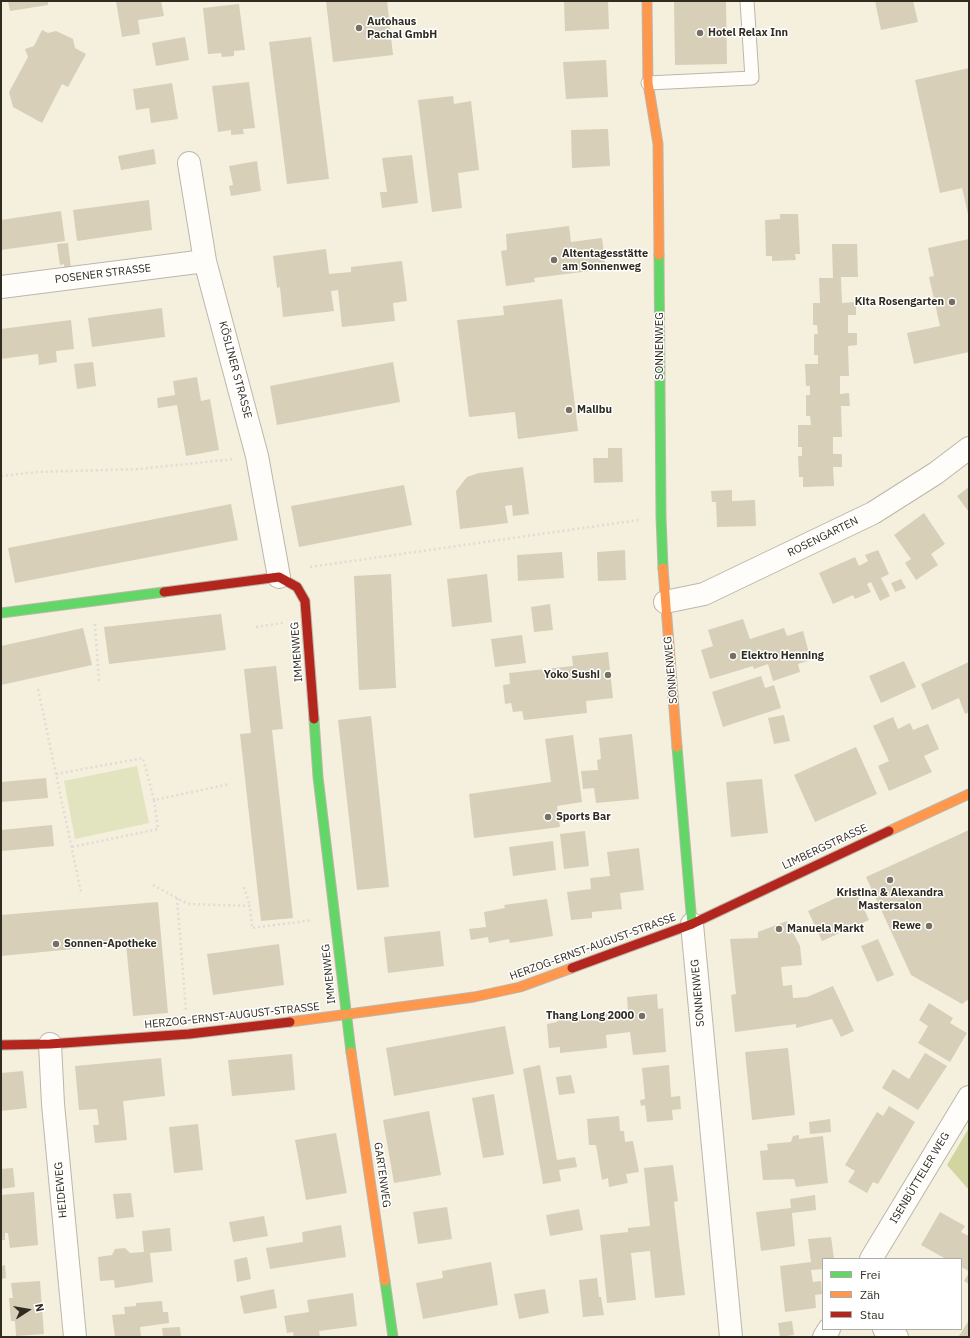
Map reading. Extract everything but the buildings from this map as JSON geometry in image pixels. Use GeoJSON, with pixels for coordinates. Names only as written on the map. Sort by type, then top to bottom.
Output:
{"type":"FeatureCollection","features":[{"type":"Feature","properties":{"kind":"street","name":"SONNENWEG"},"geometry":{"type":"LineString","coordinates":[[646,1],[648,83],[658,144],[661,517],[665,602],[692,924],[731,1337]]}},
{"type":"Feature","properties":{"kind":"street","name":"KÖSLINER STRASSE"},"geometry":{"type":"LineString","coordinates":[[189,163],[205,262],[257,456],[279,577]]}},
{"type":"Feature","properties":{"kind":"street","name":"POSENER STRASSE"},"geometry":{"type":"LineString","coordinates":[[1,287],[205,262]]}},
{"type":"Feature","properties":{"kind":"street","name":"ROSENGARTEN"},"geometry":{"type":"LineString","coordinates":[[665,602],[704,594],[873,513],[936,473],[969,448]]}},
{"type":"Feature","properties":{"kind":"street"},"geometry":{"type":"LineString","coordinates":[[1,613],[279,577]]}},
{"type":"Feature","properties":{"kind":"street","name":"IMMENWEG"},"geometry":{"type":"LineString","coordinates":[[279,577],[297,587],[305,601],[318,777],[346,1016]]}},
{"type":"Feature","properties":{"kind":"street","name":"LIMBERGSTRASSE"},"geometry":{"type":"LineString","coordinates":[[692,924],[789,877],[969,794]]}},
{"type":"Feature","properties":{"kind":"street","name":"HERZOG-ERNST-AUGUST-STRASSE"},"geometry":{"type":"LineString","coordinates":[[1,1045],[50,1044],[189,1034],[346,1016],[474,997],[520,987],[692,924]]}},
{"type":"Feature","properties":{"kind":"street","name":"GARTENWEG"},"geometry":{"type":"LineString","coordinates":[[346,1016],[393,1337]]}},
{"type":"Feature","properties":{"kind":"street","name":"HEIDEWEG"},"geometry":{"type":"LineString","coordinates":[[50,1044],[53,1104],[75,1337]]}},
{"type":"Feature","properties":{"kind":"street","name":"ISENBÜTTELER WEG"},"geometry":{"type":"LineString","coordinates":[[872,1258],[969,1097]]}},
{"type":"Feature","properties":{"kind":"street"},"geometry":{"type":"LineString","coordinates":[[886,1330],[897,1337]]}},
{"type":"Feature","properties":{"kind":"lane"},"geometry":{"type":"LineString","coordinates":[[648,83],[752,78],[746,1]]}},
{"type":"Feature","properties":{"kind":"path"},"geometry":{"type":"LineString","coordinates":[[1,476],[38,472],[140,469],[257,456]]}},
{"type":"Feature","properties":{"kind":"path"},"geometry":{"type":"LineString","coordinates":[[279,577],[307,568],[661,517]]}},
{"type":"Feature","properties":{"kind":"path"},"geometry":{"type":"LineString","coordinates":[[93,601],[98,681]]}},
{"type":"Feature","properties":{"kind":"path"},"geometry":{"type":"LineString","coordinates":[[256,627],[306,619]]}},
{"type":"Feature","properties":{"kind":"path"},"geometry":{"type":"LineString","coordinates":[[38,689],[81,892]]}},
{"type":"Feature","properties":{"kind":"path"},"geometry":{"type":"LineString","coordinates":[[56,774],[143,758],[154,800],[158,829],[72,847]]}},
{"type":"Feature","properties":{"kind":"path"},"geometry":{"type":"LineString","coordinates":[[154,800],[230,784]]}},
{"type":"Feature","properties":{"kind":"path"},"geometry":{"type":"LineString","coordinates":[[154,885],[188,904],[250,906]]}},
{"type":"Feature","properties":{"kind":"path"},"geometry":{"type":"LineString","coordinates":[[244,887],[250,906],[252,928],[335,917]]}},
{"type":"Feature","properties":{"kind":"path"},"geometry":{"type":"LineString","coordinates":[[177,898],[189,1034]]}},
{"type":"Feature","properties":{"kind":"green space"},"geometry":{"type":"Polygon","coordinates":[[[137,766],[149,823],[75,839],[64,781],[137,766]]]}},
{"type":"Feature","properties":{"kind":"green space"},"geometry":{"type":"Polygon","coordinates":[[[969,1128],[969,1190],[947,1165],[969,1128]]]}},
{"type":"Feature","properties":{"kind":"traffic: fast"},"geometry":{"type":"LineString","coordinates":[[659,255],[661,517],[663,568]]}},
{"type":"Feature","properties":{"kind":"traffic: fast"},"geometry":{"type":"LineString","coordinates":[[1,613],[164,592]]}},
{"type":"Feature","properties":{"kind":"traffic: fast"},"geometry":{"type":"LineString","coordinates":[[314,719],[318,777],[351,1052]]}},
{"type":"Feature","properties":{"kind":"traffic: fast"},"geometry":{"type":"LineString","coordinates":[[677,747],[692,924]]}},
{"type":"Feature","properties":{"kind":"traffic: fast"},"geometry":{"type":"LineString","coordinates":[[385,1281],[393,1337]]}},
{"type":"Feature","properties":{"kind":"traffic: slow"},"geometry":{"type":"LineString","coordinates":[[647,1],[648,83],[658,144],[659,255]]}},
{"type":"Feature","properties":{"kind":"traffic: slow"},"geometry":{"type":"LineString","coordinates":[[663,568],[677,747]]}},
{"type":"Feature","properties":{"kind":"traffic: slow"},"geometry":{"type":"LineString","coordinates":[[889,831],[969,794]]}},
{"type":"Feature","properties":{"kind":"traffic: slow"},"geometry":{"type":"LineString","coordinates":[[290,1022],[474,997],[520,987],[572,968]]}},
{"type":"Feature","properties":{"kind":"traffic: slow"},"geometry":{"type":"LineString","coordinates":[[351,1052],[385,1281]]}},
{"type":"Feature","properties":{"kind":"traffic: jam"},"geometry":{"type":"LineString","coordinates":[[164,592],[279,577],[297,587],[305,601],[314,719]]}},
{"type":"Feature","properties":{"kind":"traffic: jam"},"geometry":{"type":"LineString","coordinates":[[572,968],[692,924],[889,831]]}},
{"type":"Feature","properties":{"kind":"traffic: jam"},"geometry":{"type":"LineString","coordinates":[[1,1045],[50,1044],[189,1034],[290,1022]]}},
{"type":"Feature","properties":{"kind":"place","name":"Autohaus Pachal GmbH"},"geometry":{"type":"Point","coordinates":[359,28]}},
{"type":"Feature","properties":{"kind":"place","name":"Hotel Relax Inn"},"geometry":{"type":"Point","coordinates":[700,33]}},
{"type":"Feature","properties":{"kind":"place","name":"Altentagesstätte am Sonnenweg"},"geometry":{"type":"Point","coordinates":[554,260]}},
{"type":"Feature","properties":{"kind":"place","name":"Kita Rosengarten"},"geometry":{"type":"Point","coordinates":[952,302]}},
{"type":"Feature","properties":{"kind":"place","name":"Malibu"},"geometry":{"type":"Point","coordinates":[569,410]}},
{"type":"Feature","properties":{"kind":"place","name":"Elektro Henning"},"geometry":{"type":"Point","coordinates":[733,656]}},
{"type":"Feature","properties":{"kind":"place","name":"Yoko Sushi"},"geometry":{"type":"Point","coordinates":[608,675]}},
{"type":"Feature","properties":{"kind":"place","name":"Sports Bar"},"geometry":{"type":"Point","coordinates":[548,817]}},
{"type":"Feature","properties":{"kind":"place","name":"Kristina & Alexandra Mastersalon"},"geometry":{"type":"Point","coordinates":[890,880]}},
{"type":"Feature","properties":{"kind":"place","name":"Rewe"},"geometry":{"type":"Point","coordinates":[929,926]}},
{"type":"Feature","properties":{"kind":"place","name":"Manuela Markt"},"geometry":{"type":"Point","coordinates":[779,929]}},
{"type":"Feature","properties":{"kind":"place","name":"Sonnen-Apotheke"},"geometry":{"type":"Point","coordinates":[56,944]}},
{"type":"Feature","properties":{"kind":"place","name":"Thang Long 2000"},"geometry":{"type":"Point","coordinates":[642,1016]}}]}
